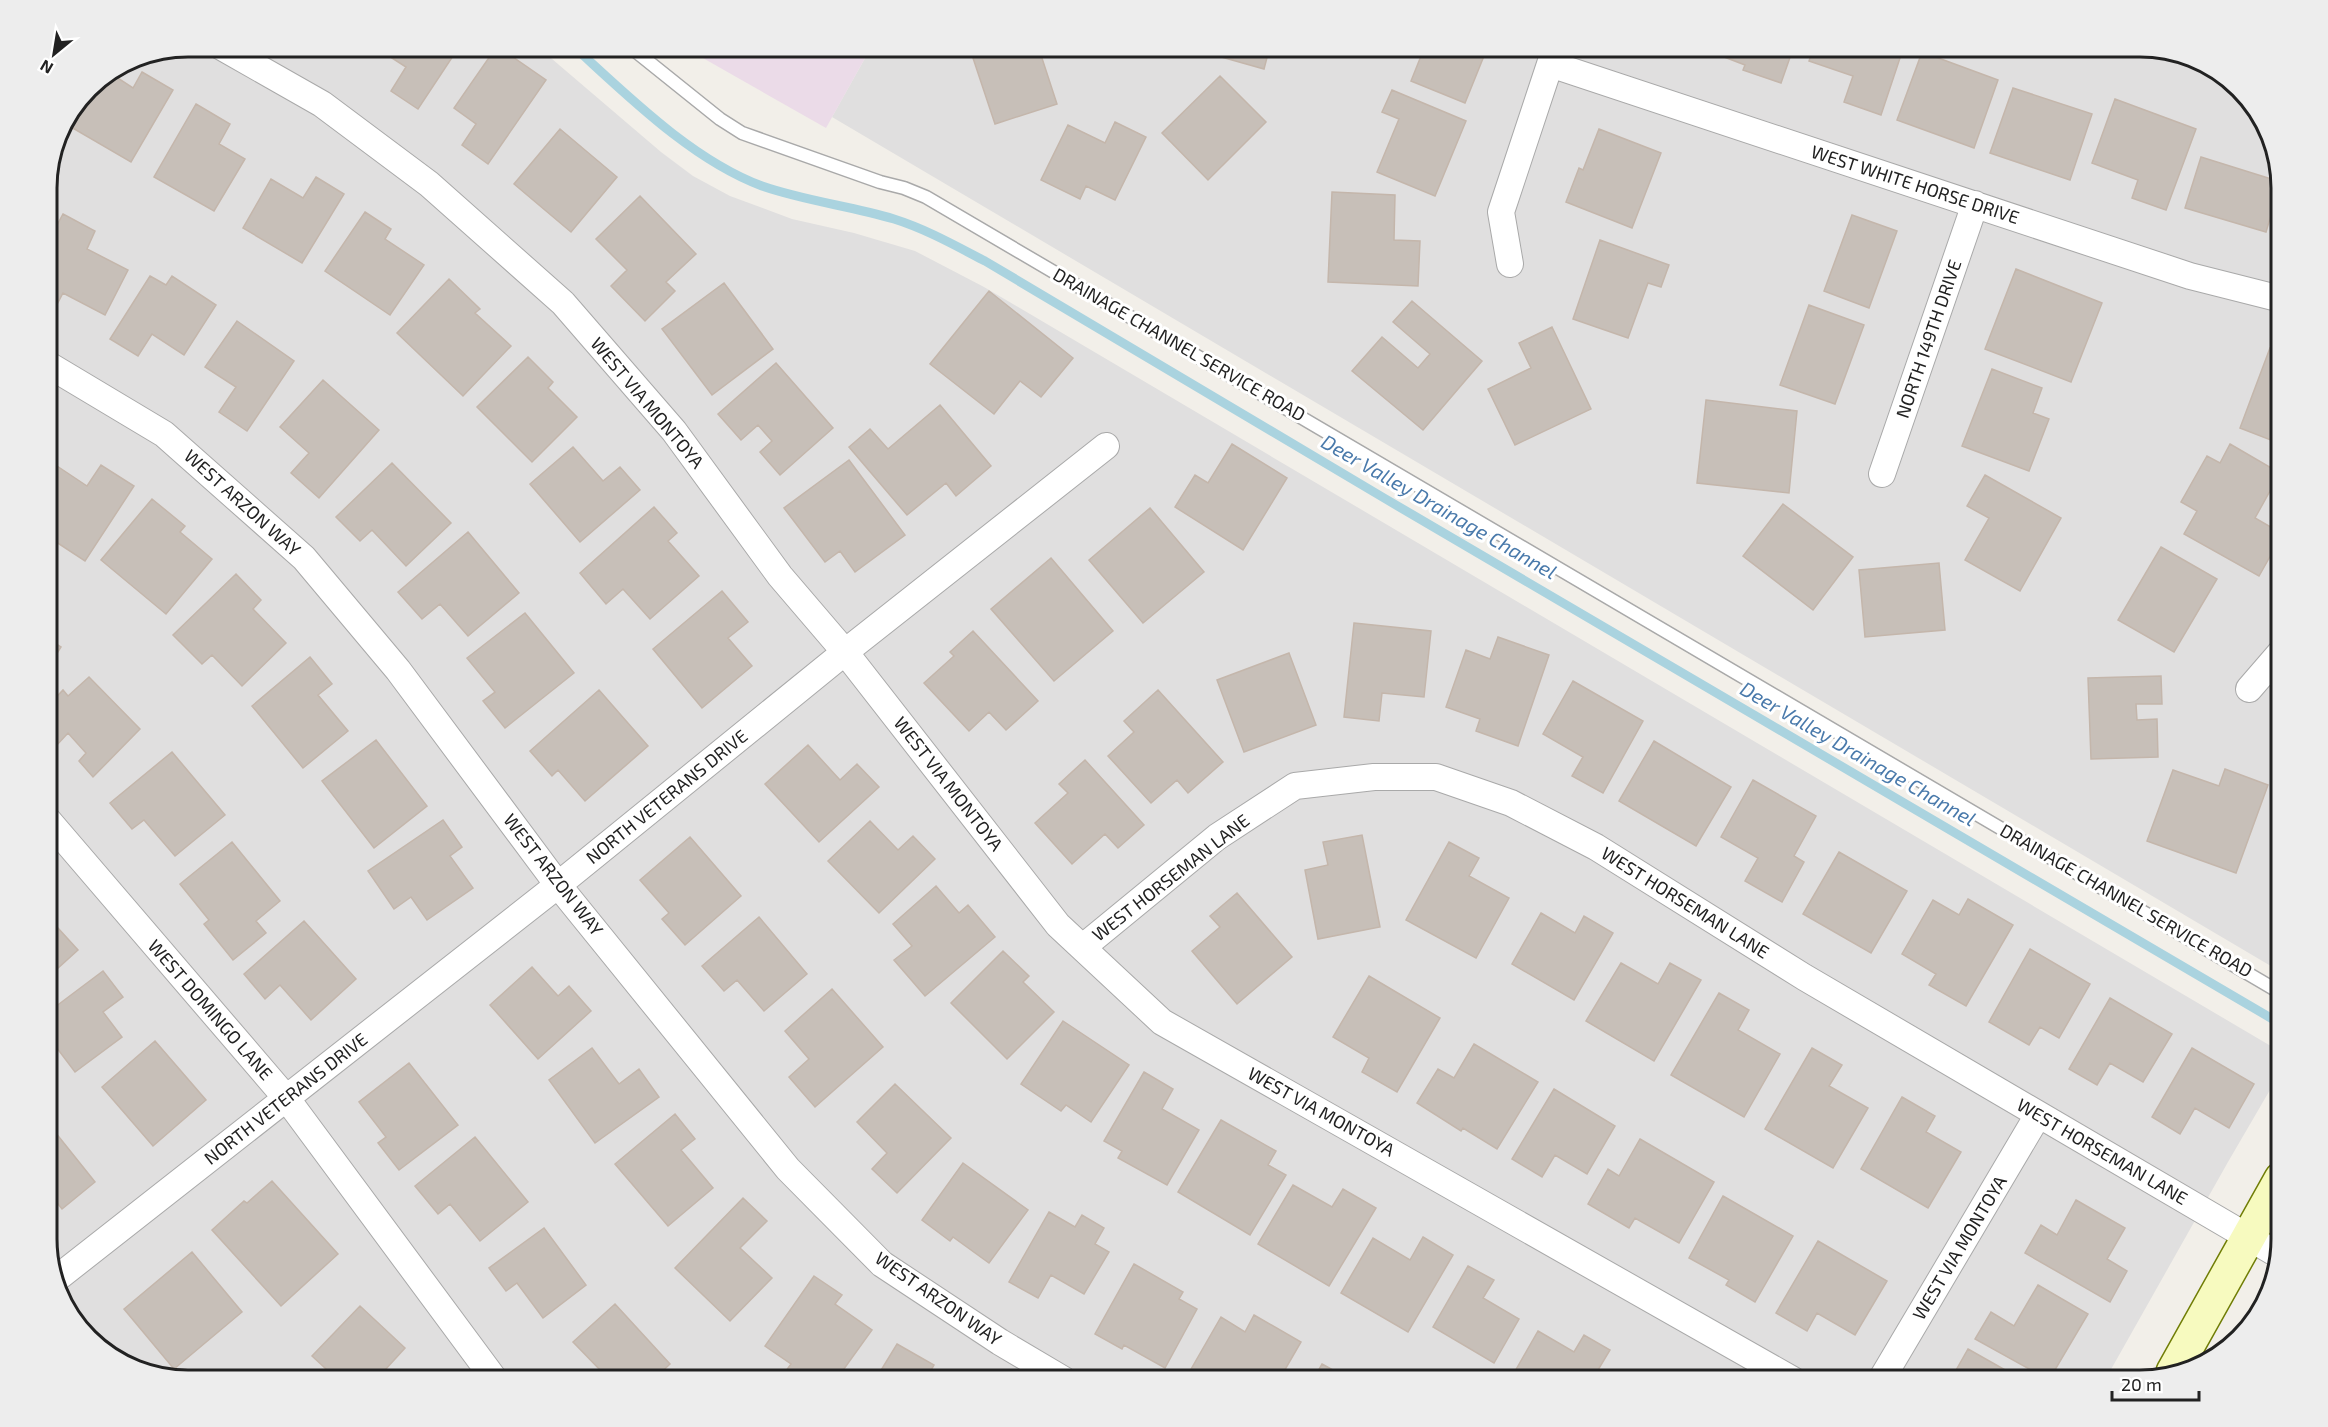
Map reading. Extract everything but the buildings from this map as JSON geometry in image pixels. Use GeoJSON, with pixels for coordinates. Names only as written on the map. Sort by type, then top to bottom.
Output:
{"type":"FeatureCollection","features":[{"type":"Feature","properties":{"kind":"street","name":"WEST VIA MONTOYA"},"geometry":{"type":"LineString","coordinates":[[239,57],[322,104],[429,184],[563,303],[674,431],[780,576],[845,652],[1058,925],[1162,1022],[1775,1370]]}},
{"type":"Feature","properties":{"kind":"street"},"geometry":{"type":"LineString","coordinates":[[1510,264],[1501,212],[1552,57]]}},
{"type":"Feature","properties":{"kind":"street","name":"WEST WHITE HORSE DRIVE"},"geometry":{"type":"LineString","coordinates":[[1559,57],[1975,204],[2190,276],[2271,296]]}},
{"type":"Feature","properties":{"kind":"street","name":"NORTH 149TH DRIVE"},"geometry":{"type":"LineString","coordinates":[[1882,474],[1975,204]]}},
{"type":"Feature","properties":{"kind":"street","name":"WEST ARZON WAY"},"geometry":{"type":"LineString","coordinates":[[57,370],[164,434],[304,558],[398,670],[558,885],[788,1169],[882,1264],[999,1342],[1047,1370]]}},
{"type":"Feature","properties":{"kind":"street","name":"NORTH VETERANS DRIVE"},"geometry":{"type":"LineString","coordinates":[[62,1274],[558,885],[845,652],[1106,446]]}},
{"type":"Feature","properties":{"kind":"street"},"geometry":{"type":"LineString","coordinates":[[2249,689],[2271,664]]}},
{"type":"Feature","properties":{"kind":"street","name":"WEST HORSEMAN LANE"},"geometry":{"type":"LineString","coordinates":[[1083,947],[1217,837],[1295,786],[1374,777],[1436,777],[1511,803],[1596,847],[1804,977],[2270,1250]]}},
{"type":"Feature","properties":{"kind":"street","name":"WEST DOMINGO LANE"},"geometry":{"type":"LineString","coordinates":[[57,831],[286,1099],[488,1370]]}},
{"type":"Feature","properties":{"kind":"street","name":"WEST VIA MONTOYA"},"geometry":{"type":"LineString","coordinates":[[1887,1370],[2038,1115]]}},
{"type":"Feature","properties":{"kind":"street"},"geometry":{"type":"LineString","coordinates":[[2177,1365],[2271,1198]]}},
{"type":"Feature","properties":{"kind":"lane","name":"DRAINAGE CHANNEL SERVICE ROAD"},"geometry":{"type":"LineString","coordinates":[[643,57],[720,119],[742,133],[926,197],[2271,987]]}},
{"type":"Feature","properties":{"kind":"shaded area"},"geometry":{"type":"Polygon","coordinates":[[[180,57],[550,57],[661,152],[693,176],[730,196],[792,219],[854,233],[915,251],[984,287],[2271,1046],[2271,1088],[2111,1370],[188,1370],[154,1366],[138,1360],[108,1343],[95,1332],[79,1312],[64,1281],[57,1247],[57,180],[61,154],[67,138],[79,115],[95,95],[123,75],[154,61],[180,57]]]}},
{"type":"Feature","properties":{"kind":"shaded area"},"geometry":{"type":"Polygon","coordinates":[[[701,57],[866,57],[826,128],[701,57]]]}},
{"type":"Feature","properties":{"kind":"shaded area"},"geometry":{"type":"Polygon","coordinates":[[[866,57],[2140,57],[2174,61],[2205,75],[2233,95],[2249,115],[2264,146],[2271,180],[2271,966],[832,117],[866,57]]]}},
{"type":"Feature","properties":{"kind":"waterway","name":"Deer Valley Drainage Channel"},"geometry":{"type":"LineString","coordinates":[[585,57],[662,125],[736,175],[795,196],[878,214],[906,223],[985,261],[2271,1018]]}}]}
